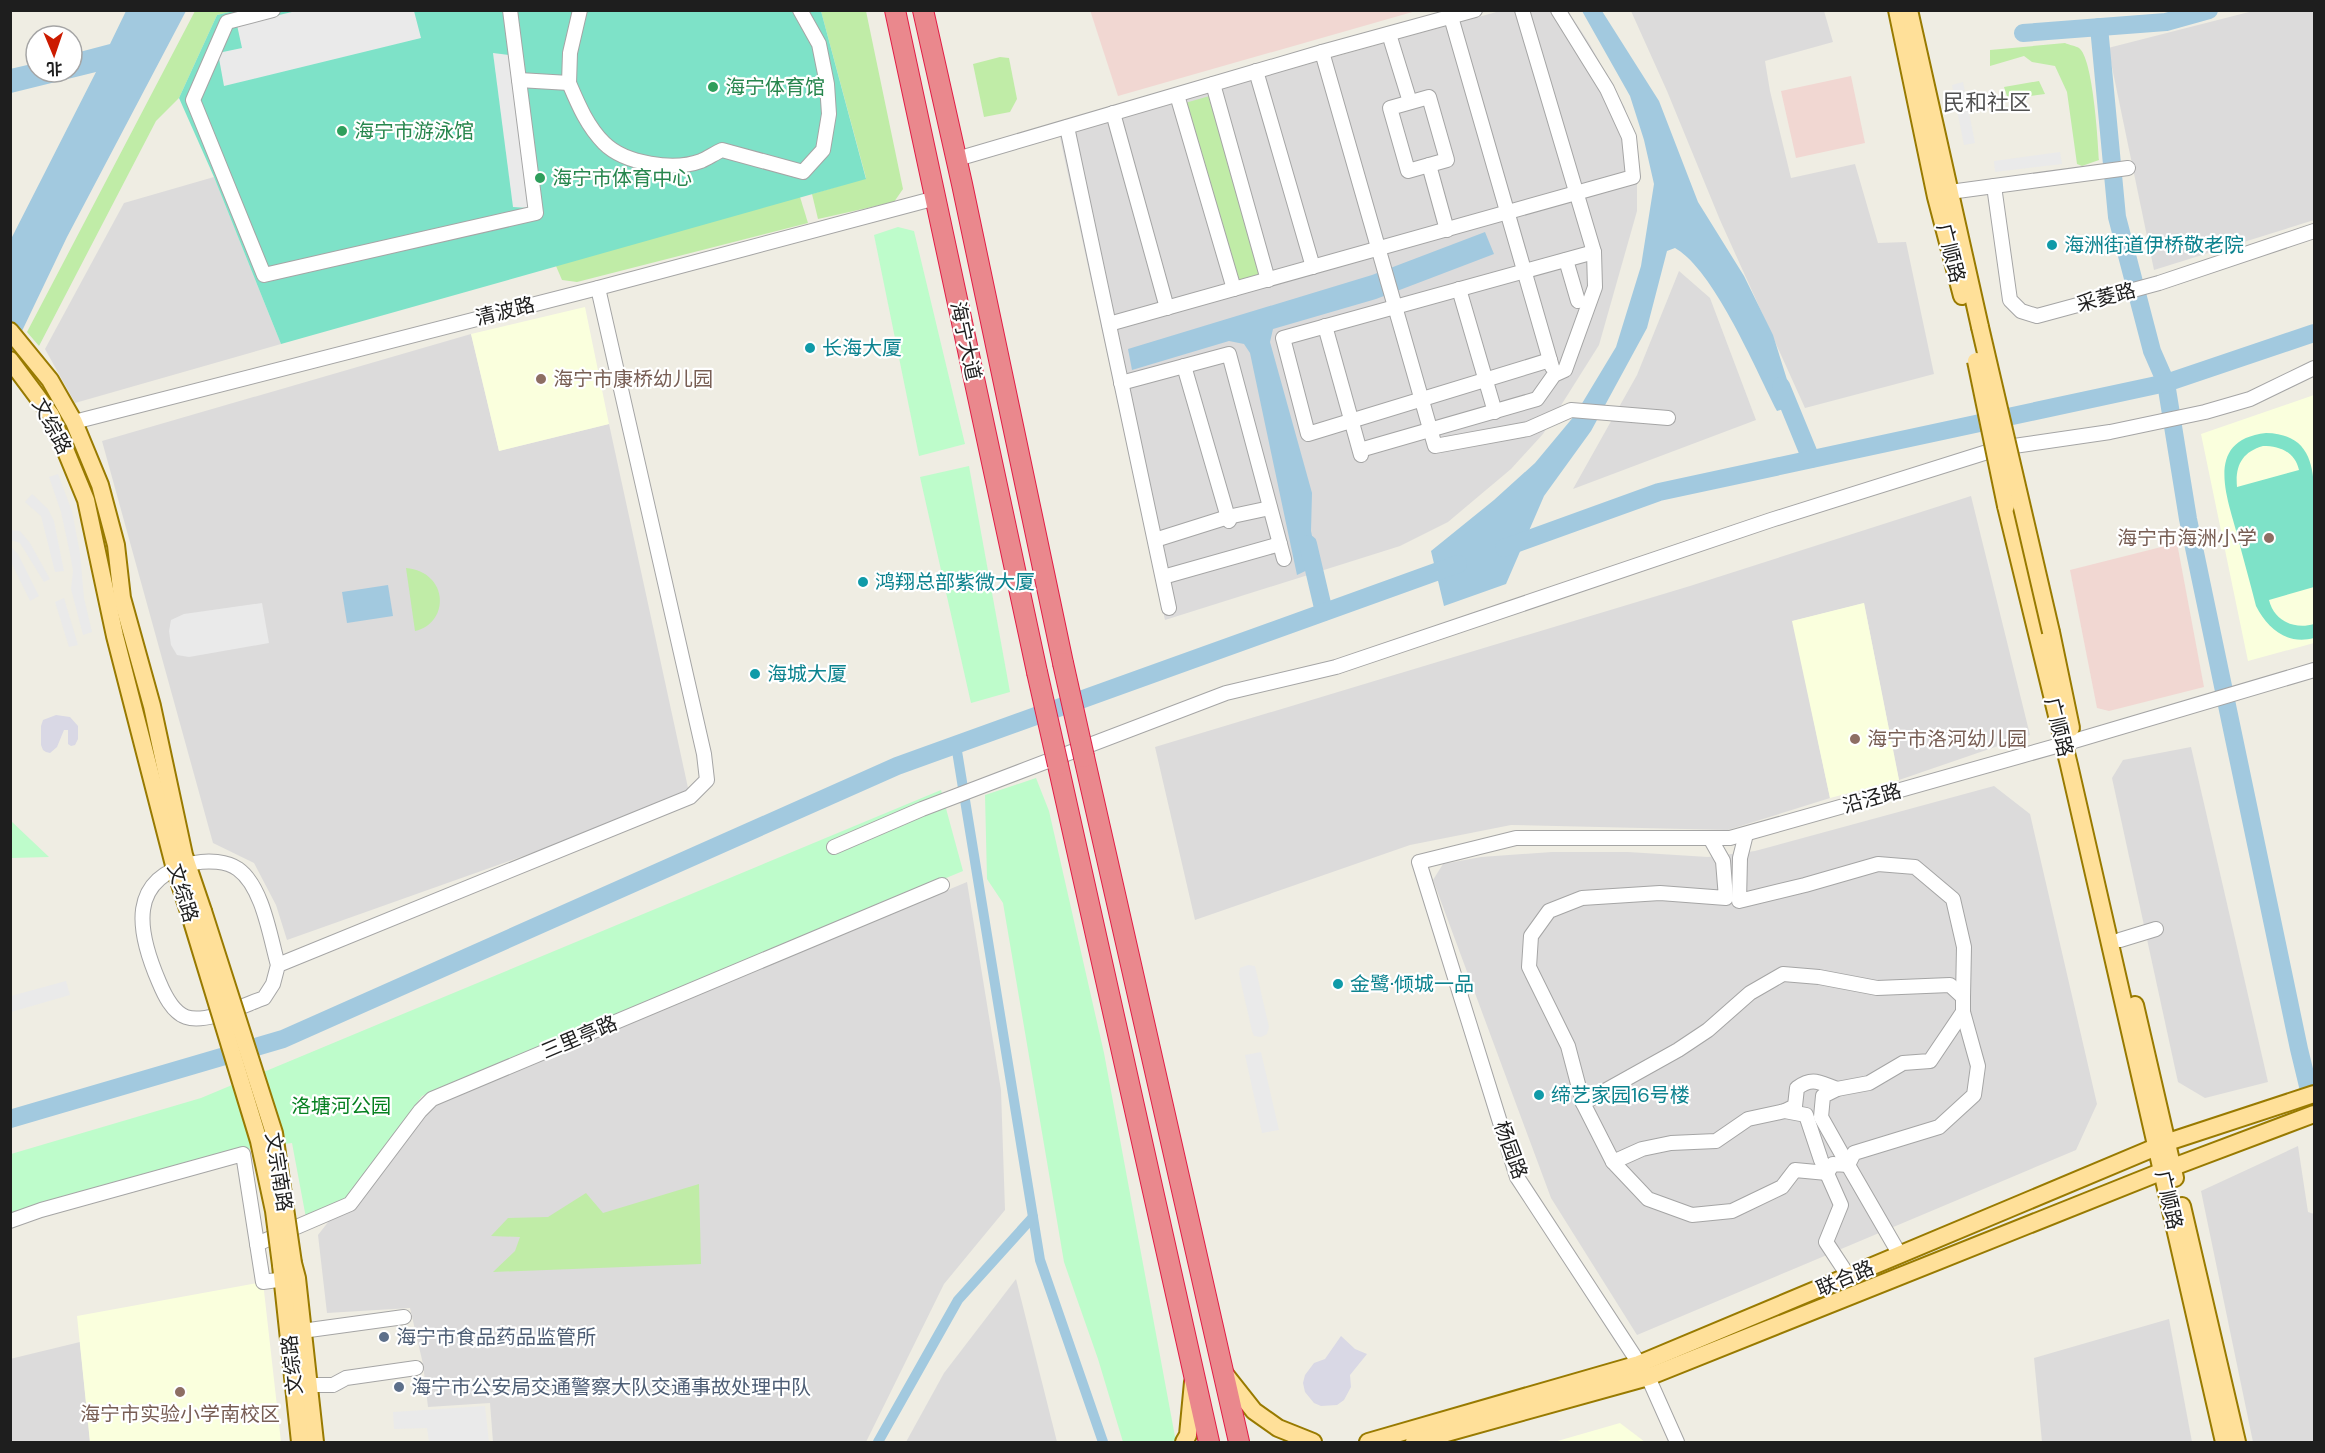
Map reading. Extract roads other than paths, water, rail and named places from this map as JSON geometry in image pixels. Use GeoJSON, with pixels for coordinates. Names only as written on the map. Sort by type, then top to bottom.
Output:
{"type":"FeatureCollection","features":[{"type":"Feature","properties":{"kind":"highway","name":"海宁大道"},"geometry":{"type":"LineString","coordinates":[[895,10],[1037,672],[1209,1443]]}},
{"type":"Feature","properties":{"kind":"highway","name":"海宁大道"},"geometry":{"type":"LineString","coordinates":[[923,10],[957,159],[1063,663],[1239,1443]]}},
{"type":"Feature","properties":{"kind":"main road","name":"广顺路"},"geometry":{"type":"LineString","coordinates":[[1897,10],[1936,197],[1974,326],[2051,632],[2069,743],[2162,1144]]}},
{"type":"Feature","properties":{"kind":"main road","name":"广顺路"},"geometry":{"type":"LineString","coordinates":[[1909,10],[1950,192],[2006,507],[2120,940],[2224,1443]]}},
{"type":"Feature","properties":{"kind":"main road"},"geometry":{"type":"LineString","coordinates":[[10,331],[50,380],[74,422],[100,485],[114,535],[122,598],[152,706],[182,867]]}},
{"type":"Feature","properties":{"kind":"main road","name":"文综路"},"geometry":{"type":"LineString","coordinates":[[10,360],[51,415],[86,500],[115,636],[182,867]]}},
{"type":"Feature","properties":{"kind":"main road","name":"文宗南路"},"geometry":{"type":"LineString","coordinates":[[182,867],[274,1133],[288,1271],[302,1331],[315,1443]]}},
{"type":"Feature","properties":{"kind":"main road","name":"联合路"},"geometry":{"type":"LineString","coordinates":[[1355,1443],[1371,1442],[1644,1371],[1849,1277],[2162,1144],[2314,1094]]}},
{"type":"Feature","properties":{"kind":"main road"},"geometry":{"type":"LineString","coordinates":[[1414,1443],[1644,1371],[2314,1114]]}},
{"type":"Feature","properties":{"kind":"main road","name":"广顺路"},"geometry":{"type":"LineString","coordinates":[[2167,1170],[2237,1443]]}},
{"type":"Feature","properties":{"kind":"main road","name":"文综路"},"geometry":{"type":"LineString","coordinates":[[288,1271],[300,1443]]}},
{"type":"Feature","properties":{"kind":"main road"},"geometry":{"type":"LineString","coordinates":[[1223,1371],[1254,1411],[1278,1428],[1313,1443]]}},
{"type":"Feature","properties":{"kind":"main road"},"geometry":{"type":"LineString","coordinates":[[1184,1443],[1188,1435],[1194,1372]]}},
{"type":"Feature","properties":{"kind":"street"},"geometry":{"type":"LineString","coordinates":[[273,10],[227,22],[193,100],[264,275],[536,213],[510,10]]}},
{"type":"Feature","properties":{"kind":"street"},"geometry":{"type":"LineString","coordinates":[[580,10],[570,53],[569,83],[585,117],[605,144],[628,159],[667,166],[700,161],[722,150],[803,172],[823,150],[829,114],[827,84],[819,44],[800,10]]}},
{"type":"Feature","properties":{"kind":"street"},"geometry":{"type":"LineString","coordinates":[[957,159],[1322,52],[1475,10]]}},
{"type":"Feature","properties":{"kind":"street"},"geometry":{"type":"LineString","coordinates":[[1324,326],[1360,452],[1537,399],[1554,375],[1565,370],[1595,287],[1594,252],[1522,10]]}},
{"type":"Feature","properties":{"kind":"street"},"geometry":{"type":"LineString","coordinates":[[1108,324],[1314,267],[1380,254],[1446,230],[1634,177],[1629,137],[1607,89],[1558,10]]}},
{"type":"Feature","properties":{"kind":"street"},"geometry":{"type":"LineString","coordinates":[[1451,17],[1554,375]]}},
{"type":"Feature","properties":{"kind":"street"},"geometry":{"type":"LineString","coordinates":[[1389,34],[1410,102]]}},
{"type":"Feature","properties":{"kind":"street"},"geometry":{"type":"LineString","coordinates":[[1322,52],[1435,446],[1528,429],[1571,410],[1668,418]]}},
{"type":"Feature","properties":{"kind":"street"},"geometry":{"type":"LineString","coordinates":[[1256,71],[1314,267]]}},
{"type":"Feature","properties":{"kind":"street"},"geometry":{"type":"LineString","coordinates":[[519,80],[569,83]]}},
{"type":"Feature","properties":{"kind":"street"},"geometry":{"type":"LineString","coordinates":[[1213,84],[1268,280]]}},
{"type":"Feature","properties":{"kind":"street"},"geometry":{"type":"LineString","coordinates":[[1177,95],[1233,289]]}},
{"type":"Feature","properties":{"kind":"street"},"geometry":{"type":"LineString","coordinates":[[1429,97],[1447,160],[1408,171],[1390,108],[1410,102],[1429,97]]}},
{"type":"Feature","properties":{"kind":"street"},"geometry":{"type":"LineString","coordinates":[[1113,114],[1167,308]]}},
{"type":"Feature","properties":{"kind":"street"},"geometry":{"type":"LineString","coordinates":[[1066,127],[1169,608]]}},
{"type":"Feature","properties":{"kind":"street"},"geometry":{"type":"LineString","coordinates":[[1429,165],[1446,230]]}},
{"type":"Feature","properties":{"kind":"street"},"geometry":{"type":"LineString","coordinates":[[1950,192],[2128,168]]}},
{"type":"Feature","properties":{"kind":"street","name":"采菱路"},"geometry":{"type":"LineString","coordinates":[[1994,186],[2010,300],[2020,311],[2037,316],[2159,283],[2314,231]]}},
{"type":"Feature","properties":{"kind":"street","name":"清波路"},"geometry":{"type":"LineString","coordinates":[[74,422],[598,288],[936,198]]}},
{"type":"Feature","properties":{"kind":"street"},"geometry":{"type":"LineString","coordinates":[[1550,360],[1308,434],[1283,338],[1594,252]]}},
{"type":"Feature","properties":{"kind":"street"},"geometry":{"type":"LineString","coordinates":[[1566,260],[1578,301]]}},
{"type":"Feature","properties":{"kind":"street"},"geometry":{"type":"LineString","coordinates":[[278,965],[690,798],[707,780],[704,754],[598,288]]}},
{"type":"Feature","properties":{"kind":"street"},"geometry":{"type":"LineString","coordinates":[[1459,289],[1495,412]]}},
{"type":"Feature","properties":{"kind":"street"},"geometry":{"type":"LineString","coordinates":[[1121,383],[1229,354],[1284,559]]}},
{"type":"Feature","properties":{"kind":"street"},"geometry":{"type":"LineString","coordinates":[[1184,366],[1228,519]]}},
{"type":"Feature","properties":{"kind":"street"},"geometry":{"type":"LineString","coordinates":[[834,847],[943,801],[1226,693],[1336,667],[1794,513],[2000,448],[2205,412],[2250,399],[2314,368]]}},
{"type":"Feature","properties":{"kind":"street"},"geometry":{"type":"LineString","coordinates":[[1155,540],[1270,507]]}},
{"type":"Feature","properties":{"kind":"street"},"geometry":{"type":"LineString","coordinates":[[1162,577],[1280,544]]}},
{"type":"Feature","properties":{"kind":"street","name":"沿泾路"},"geometry":{"type":"LineString","coordinates":[[1419,862],[1516,838],[1730,838],[2069,743],[2314,669]]}},
{"type":"Feature","properties":{"kind":"street"},"geometry":{"type":"LineString","coordinates":[[1746,834],[1740,858],[1739,901],[1878,864],[1915,867],[1953,899],[1964,947],[1963,1012],[1978,1066],[1974,1095],[1939,1127],[1854,1153],[1848,1165]]}},
{"type":"Feature","properties":{"kind":"street"},"geometry":{"type":"LineString","coordinates":[[1710,838],[1724,861],[1726,898],[1660,893],[1582,898],[1550,910],[1531,936],[1529,967],[1568,1046],[1583,1103],[1612,1162],[1648,1199],[1692,1215],[1732,1211],[1782,1187],[1795,1170],[1827,1173]]}},
{"type":"Feature","properties":{"kind":"street"},"geometry":{"type":"LineString","coordinates":[[204,861],[218,862],[238,869],[252,885],[262,908],[278,965],[273,984],[264,998],[203,1019],[184,1017],[167,1000],[143,936],[142,918],[144,901],[153,883],[182,867],[204,861]]}},
{"type":"Feature","properties":{"kind":"street","name":"杨园路"},"geometry":{"type":"LineString","coordinates":[[1419,862],[1517,1176],[1644,1371],[1677,1443]]}},
{"type":"Feature","properties":{"kind":"street","name":"三里亭路"},"geometry":{"type":"LineString","coordinates":[[257,1244],[350,1203],[420,1111],[432,1099],[942,885]]}},
{"type":"Feature","properties":{"kind":"street"},"geometry":{"type":"LineString","coordinates":[[2120,940],[2156,929]]}},
{"type":"Feature","properties":{"kind":"street"},"geometry":{"type":"LineString","coordinates":[[1583,1103],[1678,1050],[1708,1030],[1750,993],[1783,974],[1819,977],[1877,988],[1950,985],[1963,997]]}},
{"type":"Feature","properties":{"kind":"street"},"geometry":{"type":"LineString","coordinates":[[1900,1255],[1821,1117],[1823,1096],[1837,1089],[1869,1083],[1903,1063],[1930,1061],[1963,1012]]}},
{"type":"Feature","properties":{"kind":"street"},"geometry":{"type":"LineString","coordinates":[[1785,1112],[1795,1106],[1797,1088],[1805,1082],[1820,1082],[1837,1089]]}},
{"type":"Feature","properties":{"kind":"street"},"geometry":{"type":"LineString","coordinates":[[1612,1162],[1642,1149],[1671,1143],[1716,1141],[1748,1119],[1785,1112],[1806,1115],[1841,1205],[1826,1242],[1849,1277]]}},
{"type":"Feature","properties":{"kind":"street"},"geometry":{"type":"LineString","coordinates":[[10,1221],[41,1210],[243,1154],[263,1282],[288,1271]]}},
{"type":"Feature","properties":{"kind":"street"},"geometry":{"type":"LineString","coordinates":[[1827,1173],[1833,1164],[1848,1165]]}},
{"type":"Feature","properties":{"kind":"street"},"geometry":{"type":"LineString","coordinates":[[302,1331],[404,1317]]}},
{"type":"Feature","properties":{"kind":"street"},"geometry":{"type":"LineString","coordinates":[[309,1385],[333,1385],[346,1378],[416,1368]]}},
{"type":"Feature","properties":{"kind":"water"},"geometry":{"type":"Polygon","coordinates":[[[126,11],[186,11],[67,237],[11,354],[11,239],[96,72],[84,75],[84,51],[110,44],[126,11]]]}},
{"type":"Feature","properties":{"kind":"water"},"geometry":{"type":"Polygon","coordinates":[[[1582,11],[1602,11],[1659,101],[1698,202],[1744,276],[1773,335],[1795,405],[1777,411],[1719,298],[1690,260],[1675,248],[1667,251],[1647,328],[1591,431],[1544,496],[1506,584],[1444,606],[1431,551],[1535,463],[1575,415],[1616,347],[1641,266],[1654,184],[1644,140],[1630,96],[1582,11]]]}},
{"type":"Feature","properties":{"kind":"water"},"geometry":{"type":"Polygon","coordinates":[[[24,66],[24,84],[47,84],[11,93],[10,69],[24,66]]]}},
{"type":"Feature","properties":{"kind":"water"},"geometry":{"type":"Polygon","coordinates":[[[1485,232],[1494,254],[1376,299],[1273,329],[1270,342],[1312,493],[1311,531],[1318,565],[1297,575],[1250,353],[1244,344],[1229,341],[1132,370],[1128,349],[1372,275],[1485,232]]]}},
{"type":"Feature","properties":{"kind":"water"},"geometry":{"type":"Polygon","coordinates":[[[388,585],[393,616],[347,623],[342,592],[388,585]]]}},
{"type":"Feature","properties":{"kind":"waterway"},"geometry":{"type":"LineString","coordinates":[[2023,33],[2166,22],[2209,10]]}},
{"type":"Feature","properties":{"kind":"waterway"},"geometry":{"type":"LineString","coordinates":[[2099,27],[2117,217],[2152,351],[2166,383],[2188,519],[2314,1111]]}},
{"type":"Feature","properties":{"kind":"waterway"},"geometry":{"type":"LineString","coordinates":[[1504,548],[1659,492],[2166,383],[2314,333]]}},
{"type":"Feature","properties":{"kind":"waterway"},"geometry":{"type":"LineString","coordinates":[[1781,386],[1811,459]]}},
{"type":"Feature","properties":{"kind":"waterway"},"geometry":{"type":"LineString","coordinates":[[1308,544],[1324,612]]}},
{"type":"Feature","properties":{"kind":"waterway"},"geometry":{"type":"LineString","coordinates":[[10,1119],[283,1039],[897,766],[1458,564]]}},
{"type":"Feature","properties":{"kind":"waterway"},"geometry":{"type":"LineString","coordinates":[[956,745],[1040,1260],[1103,1442]]}},
{"type":"Feature","properties":{"kind":"waterway"},"geometry":{"type":"LineString","coordinates":[[878,1442],[958,1300],[1033,1217]]}},
{"type":"Feature","properties":{"kind":"place","name":"海宁体育馆"},"geometry":{"type":"Point","coordinates":[713,87]}},
{"type":"Feature","properties":{"kind":"place","name":"海宁市游泳馆"},"geometry":{"type":"Point","coordinates":[342,131]}},
{"type":"Feature","properties":{"kind":"place","name":"海宁市体育中心"},"geometry":{"type":"Point","coordinates":[540,178]}},
{"type":"Feature","properties":{"kind":"place","name":"海洲街道伊桥敬老院"},"geometry":{"type":"Point","coordinates":[2052,245]}},
{"type":"Feature","properties":{"kind":"place","name":"长海大厦"},"geometry":{"type":"Point","coordinates":[810,348]}},
{"type":"Feature","properties":{"kind":"place","name":"海宁市康桥幼儿园"},"geometry":{"type":"Point","coordinates":[541,379]}},
{"type":"Feature","properties":{"kind":"place","name":"海宁市海洲小学"},"geometry":{"type":"Point","coordinates":[2269,538]}},
{"type":"Feature","properties":{"kind":"place","name":"鸿翔总部紫微大厦"},"geometry":{"type":"Point","coordinates":[863,582]}},
{"type":"Feature","properties":{"kind":"place","name":"海城大厦"},"geometry":{"type":"Point","coordinates":[755,674]}},
{"type":"Feature","properties":{"kind":"place","name":"海宁市洛河幼儿园"},"geometry":{"type":"Point","coordinates":[1855,739]}},
{"type":"Feature","properties":{"kind":"place","name":"金鹭·倾城一品"},"geometry":{"type":"Point","coordinates":[1338,984]}},
{"type":"Feature","properties":{"kind":"place","name":"缔艺家园16号楼"},"geometry":{"type":"Point","coordinates":[1539,1095]}},
{"type":"Feature","properties":{"kind":"place","name":"海宁市食品药品监管所"},"geometry":{"type":"Point","coordinates":[384,1337]}},
{"type":"Feature","properties":{"kind":"place","name":"海宁市公安局交通警察大队交通事故处理中队"},"geometry":{"type":"Point","coordinates":[399,1387]}},
{"type":"Feature","properties":{"kind":"place","name":"海宁市实验小学南校区"},"geometry":{"type":"Point","coordinates":[180,1392]}},
{"type":"Feature","properties":{"kind":"district","name":"民和社区"},"geometry":{"type":"Point","coordinates":[1987,102]}},
{"type":"Feature","properties":{"kind":"park label","name":"洛塘河公园"},"geometry":{"type":"Point","coordinates":[341,1106]}}]}
